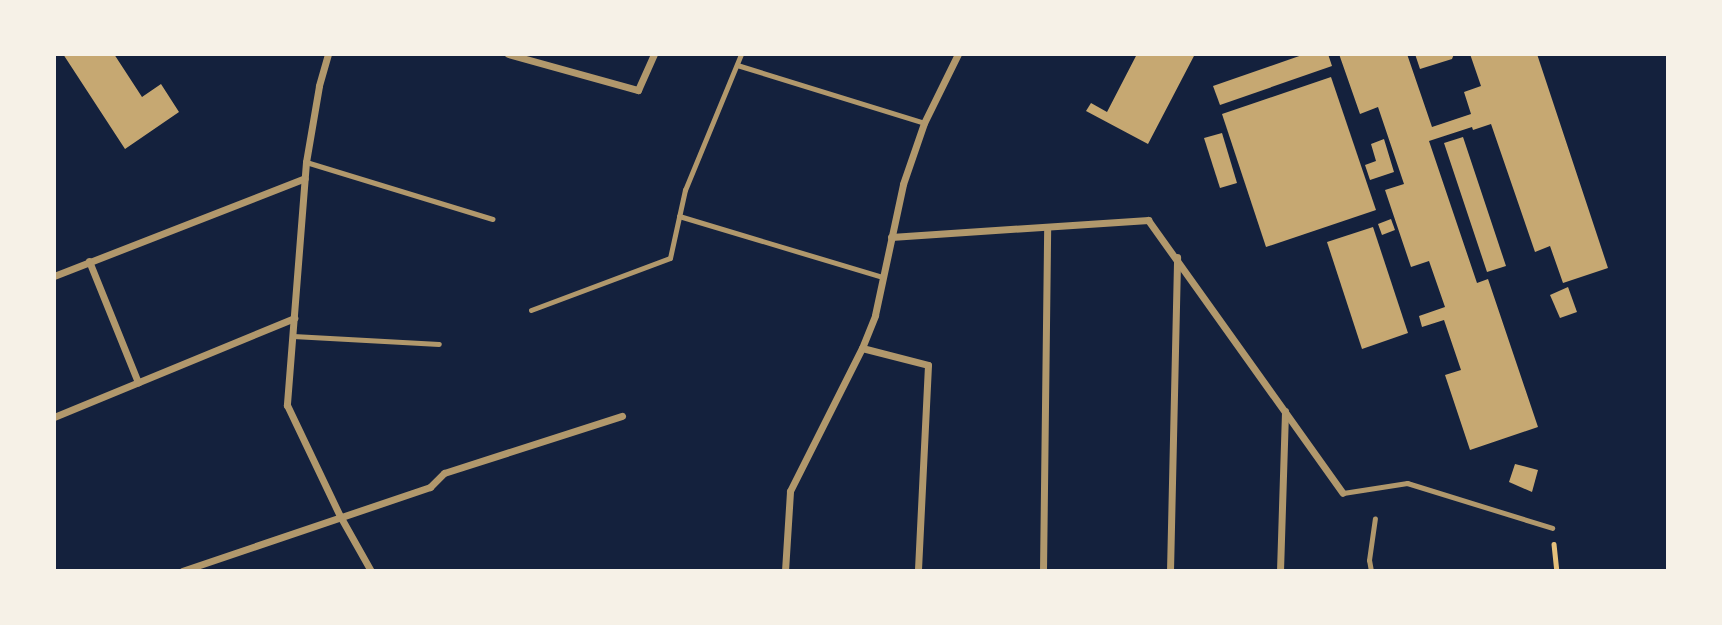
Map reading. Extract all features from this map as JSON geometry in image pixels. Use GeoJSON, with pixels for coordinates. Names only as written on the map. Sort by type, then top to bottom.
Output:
{"type":"FeatureCollection","features":[{"type":"Feature","properties":{"kind":"street"},"geometry":{"type":"LineString","coordinates":[[328,54],[318,86],[306,162],[287,405],[340,516],[371,571]]}},
{"type":"Feature","properties":{"kind":"street"},"geometry":{"type":"LineString","coordinates":[[508,54],[638,90],[654,54]]}},
{"type":"Feature","properties":{"kind":"street"},"geometry":{"type":"LineString","coordinates":[[774,571],[785,569],[790,491],[862,348],[875,315],[903,184],[925,123],[958,54]]}},
{"type":"Feature","properties":{"kind":"street"},"geometry":{"type":"LineString","coordinates":[[54,276],[305,178]]}},
{"type":"Feature","properties":{"kind":"street"},"geometry":{"type":"LineString","coordinates":[[891,237],[1148,220],[1343,493]]}},
{"type":"Feature","properties":{"kind":"street"},"geometry":{"type":"LineString","coordinates":[[1043,571],[1047,227]]}},
{"type":"Feature","properties":{"kind":"street"},"geometry":{"type":"LineString","coordinates":[[1170,571],[1177,257]]}},
{"type":"Feature","properties":{"kind":"street"},"geometry":{"type":"LineString","coordinates":[[89,261],[138,382]]}},
{"type":"Feature","properties":{"kind":"street"},"geometry":{"type":"LineString","coordinates":[[54,416],[294,318]]}},
{"type":"Feature","properties":{"kind":"street"},"geometry":{"type":"LineString","coordinates":[[862,348],[928,365],[918,571]]}},
{"type":"Feature","properties":{"kind":"street"},"geometry":{"type":"LineString","coordinates":[[1280,571],[1285,409]]}},
{"type":"Feature","properties":{"kind":"street"},"geometry":{"type":"LineString","coordinates":[[182,571],[430,487],[444,473],[622,416]]}},
{"type":"Feature","properties":{"kind":"lane"},"geometry":{"type":"LineString","coordinates":[[531,310],[670,258],[685,190],[741,54]]}},
{"type":"Feature","properties":{"kind":"lane"},"geometry":{"type":"LineString","coordinates":[[737,65],[925,123]]}},
{"type":"Feature","properties":{"kind":"lane"},"geometry":{"type":"LineString","coordinates":[[306,162],[493,219]]}},
{"type":"Feature","properties":{"kind":"lane"},"geometry":{"type":"LineString","coordinates":[[679,216],[882,277]]}},
{"type":"Feature","properties":{"kind":"lane"},"geometry":{"type":"LineString","coordinates":[[293,336],[439,344]]}},
{"type":"Feature","properties":{"kind":"lane"},"geometry":{"type":"LineString","coordinates":[[1343,493],[1407,483],[1552,528]]}},
{"type":"Feature","properties":{"kind":"lane"},"geometry":{"type":"LineString","coordinates":[[1371,571],[1369,560],[1375,518]]}},
{"type":"Feature","properties":{"kind":"path"},"geometry":{"type":"LineString","coordinates":[[1552,528],[1557,571]]}},
{"type":"Feature","properties":{"kind":"building"},"geometry":{"type":"Polygon","coordinates":[[[63,54],[114,54],[142,97],[161,84],[179,112],[125,149],[63,54]]]}},
{"type":"Feature","properties":{"kind":"building"},"geometry":{"type":"Polygon","coordinates":[[[1137,54],[1195,54],[1148,144],[1086,111],[1091,103],[1107,112],[1137,54]]]}},
{"type":"Feature","properties":{"kind":"building"},"geometry":{"type":"Polygon","coordinates":[[[1305,54],[1328,54],[1332,66],[1220,105],[1213,86],[1305,54]]]}},
{"type":"Feature","properties":{"kind":"building"},"geometry":{"type":"Polygon","coordinates":[[[1339,54],[1407,54],[1432,127],[1471,114],[1464,92],[1481,86],[1470,54],[1537,54],[1608,268],[1563,283],[1550,246],[1535,252],[1491,124],[1473,130],[1472,127],[1429,141],[1477,283],[1488,279],[1538,427],[1470,450],[1445,375],[1461,370],[1444,320],[1422,327],[1419,316],[1445,307],[1429,261],[1411,267],[1385,190],[1404,184],[1378,107],[1360,114],[1339,54]]]}},
{"type":"Feature","properties":{"kind":"building"},"geometry":{"type":"Polygon","coordinates":[[[1415,54],[1454,54],[1452,59],[1420,69],[1415,54]]]}},
{"type":"Feature","properties":{"kind":"building"},"geometry":{"type":"Polygon","coordinates":[[[1331,77],[1376,210],[1266,247],[1222,114],[1331,77]]]}},
{"type":"Feature","properties":{"kind":"building"},"geometry":{"type":"Polygon","coordinates":[[[1222,133],[1237,183],[1220,188],[1204,138],[1222,133]]]}},
{"type":"Feature","properties":{"kind":"building"},"geometry":{"type":"Polygon","coordinates":[[[1463,137],[1506,266],[1487,272],[1444,143],[1463,137]]]}},
{"type":"Feature","properties":{"kind":"building"},"geometry":{"type":"Polygon","coordinates":[[[1384,139],[1394,172],[1370,180],[1365,165],[1376,161],[1371,144],[1384,139]]]}},
{"type":"Feature","properties":{"kind":"building"},"geometry":{"type":"Polygon","coordinates":[[[1391,219],[1395,230],[1382,235],[1378,224],[1391,219]]]}},
{"type":"Feature","properties":{"kind":"building"},"geometry":{"type":"Polygon","coordinates":[[[1373,227],[1408,333],[1362,349],[1327,242],[1373,227]]]}},
{"type":"Feature","properties":{"kind":"building"},"geometry":{"type":"Polygon","coordinates":[[[1568,287],[1577,312],[1560,318],[1550,295],[1568,287]]]}},
{"type":"Feature","properties":{"kind":"building"},"geometry":{"type":"Polygon","coordinates":[[[1515,464],[1538,470],[1532,492],[1509,482],[1515,464]]]}}]}
